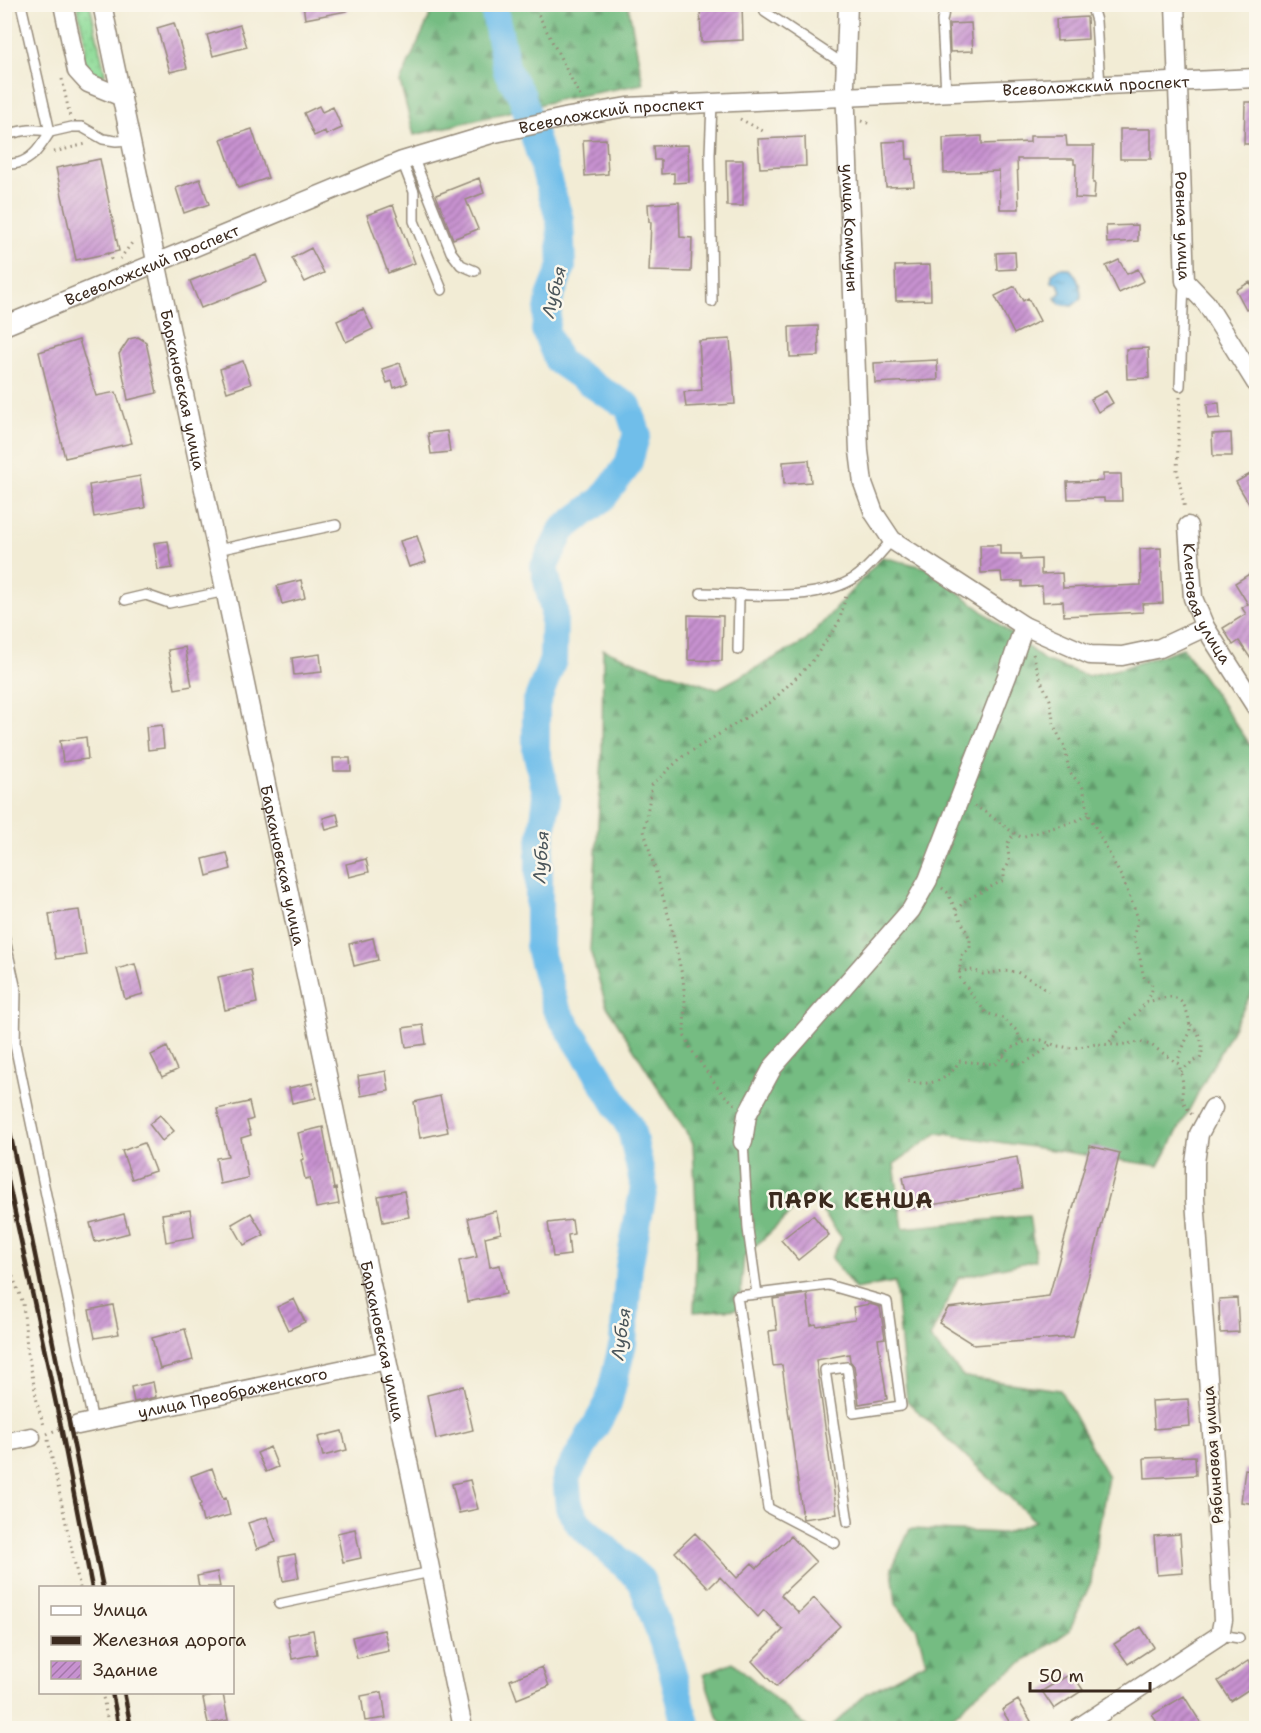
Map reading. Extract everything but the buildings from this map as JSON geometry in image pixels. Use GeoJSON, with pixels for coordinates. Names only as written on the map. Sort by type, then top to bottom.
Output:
{"type":"FeatureCollection","features":[{"type":"Feature","properties":{"kind":"street"},"geometry":{"type":"LineString","coordinates":[[63,4],[77,71],[88,83],[122,97]]}},
{"type":"Feature","properties":{"kind":"street","name":"Баркановская улица"},"geometry":{"type":"LineString","coordinates":[[102,4],[463,1728]]}},
{"type":"Feature","properties":{"kind":"street","name":"улица Коммуны"},"geometry":{"type":"LineString","coordinates":[[848,4],[845,97],[860,452],[863,483],[874,513],[892,540]]}},
{"type":"Feature","properties":{"kind":"street","name":"Ровная улица"},"geometry":{"type":"LineString","coordinates":[[1175,4],[1185,281],[1206,303],[1257,383]]}},
{"type":"Feature","properties":{"kind":"street","name":"Всеволожский проспект"},"geometry":{"type":"LineString","coordinates":[[4,326],[407,159],[495,133],[569,117],[627,107],[1257,78]]}},
{"type":"Feature","properties":{"kind":"street","name":"Кленовая улица"},"geometry":{"type":"LineString","coordinates":[[1188,526],[1193,597],[1205,627],[1257,707]]}},
{"type":"Feature","properties":{"kind":"street"},"geometry":{"type":"LineString","coordinates":[[892,540],[1024,626],[1090,655],[1122,656],[1160,648],[1205,627]]}},
{"type":"Feature","properties":{"kind":"street"},"geometry":{"type":"LineString","coordinates":[[743,1142],[747,1115],[773,1067],[911,910],[928,879],[1007,676],[1024,626]]}},
{"type":"Feature","properties":{"kind":"street","name":"Рябиновая улица"},"geometry":{"type":"LineString","coordinates":[[1213,1108],[1199,1134],[1195,1163],[1195,1191],[1218,1538],[1222,1620],[1220,1635]]}},
{"type":"Feature","properties":{"kind":"street","name":"улица Преображенского"},"geometry":{"type":"LineString","coordinates":[[85,1423],[387,1360]]}},
{"type":"Feature","properties":{"kind":"street"},"geometry":{"type":"LineString","coordinates":[[4,1443],[39,1436]]}},
{"type":"Feature","properties":{"kind":"street"},"geometry":{"type":"LineString","coordinates":[[1078,1728],[1220,1635]]}},
{"type":"Feature","properties":{"kind":"lane"},"geometry":{"type":"LineString","coordinates":[[4,161],[11,164],[26,161],[32,157],[50,132],[21,4]]}},
{"type":"Feature","properties":{"kind":"lane"},"geometry":{"type":"LineString","coordinates":[[1091,4],[1096,21],[1100,86]]}},
{"type":"Feature","properties":{"kind":"lane"},"geometry":{"type":"LineString","coordinates":[[944,11],[942,21],[946,93]]}},
{"type":"Feature","properties":{"kind":"lane"},"geometry":{"type":"LineString","coordinates":[[765,12],[845,65]]}},
{"type":"Feature","properties":{"kind":"lane"},"geometry":{"type":"LineString","coordinates":[[712,103],[710,154],[712,302]]}},
{"type":"Feature","properties":{"kind":"lane"},"geometry":{"type":"LineString","coordinates":[[4,135],[31,129],[50,132],[82,127],[103,139],[131,140]]}},
{"type":"Feature","properties":{"kind":"lane"},"geometry":{"type":"LineString","coordinates":[[407,159],[451,252],[461,265],[475,271]]}},
{"type":"Feature","properties":{"kind":"lane"},"geometry":{"type":"LineString","coordinates":[[407,159],[414,192],[414,221],[442,290]]}},
{"type":"Feature","properties":{"kind":"lane"},"geometry":{"type":"LineString","coordinates":[[1180,386],[1185,281]]}},
{"type":"Feature","properties":{"kind":"lane"},"geometry":{"type":"LineString","coordinates":[[218,550],[336,525]]}},
{"type":"Feature","properties":{"kind":"lane"},"geometry":{"type":"LineString","coordinates":[[701,593],[793,595],[829,590],[857,577],[892,540]]}},
{"type":"Feature","properties":{"kind":"lane"},"geometry":{"type":"LineString","coordinates":[[125,600],[146,595],[169,603],[226,591]]}},
{"type":"Feature","properties":{"kind":"lane"},"geometry":{"type":"LineString","coordinates":[[738,650],[739,594]]}},
{"type":"Feature","properties":{"kind":"lane"},"geometry":{"type":"LineString","coordinates":[[4,935],[16,990],[15,1045],[85,1423]]}},
{"type":"Feature","properties":{"kind":"lane"},"geometry":{"type":"LineString","coordinates":[[743,1142],[748,1229],[758,1294]]}},
{"type":"Feature","properties":{"kind":"lane"},"geometry":{"type":"LineString","coordinates":[[835,1543],[768,1508],[737,1296],[828,1285],[887,1302],[901,1406],[853,1413],[847,1367],[825,1370],[848,1522]]}},
{"type":"Feature","properties":{"kind":"lane"},"geometry":{"type":"LineString","coordinates":[[279,1604],[431,1572]]}},
{"type":"Feature","properties":{"kind":"lane"},"geometry":{"type":"LineString","coordinates":[[1220,1635],[1239,1638]]}},
{"type":"Feature","properties":{"kind":"path"},"geometry":{"type":"LineString","coordinates":[[533,4],[583,102]]}},
{"type":"Feature","properties":{"kind":"path"},"geometry":{"type":"LineString","coordinates":[[739,119],[765,132]]}},
{"type":"Feature","properties":{"kind":"path"},"geometry":{"type":"LineString","coordinates":[[54,152],[87,144],[94,146]]}},
{"type":"Feature","properties":{"kind":"path"},"geometry":{"type":"LineString","coordinates":[[118,269],[121,258],[136,236]]}},
{"type":"Feature","properties":{"kind":"path"},"geometry":{"type":"LineString","coordinates":[[1180,386],[1177,470],[1188,526]]}},
{"type":"Feature","properties":{"kind":"path"},"geometry":{"type":"LineString","coordinates":[[747,1115],[722,1093],[692,1051],[684,1035],[685,1002],[682,979],[669,918],[644,831],[652,785],[682,757],[771,702],[810,664],[839,622],[846,598]]}},
{"type":"Feature","properties":{"kind":"path"},"geometry":{"type":"LineString","coordinates":[[1032,653],[1050,700],[1054,726],[1065,748],[1069,771],[1083,789],[1089,815],[1123,880],[1138,918],[1133,939],[1139,948],[1141,969],[1145,980],[1151,982],[1153,987],[1146,1002],[1108,1044]]}},
{"type":"Feature","properties":{"kind":"path"},"geometry":{"type":"LineString","coordinates":[[958,801],[976,807],[1021,837],[1089,815]]}},
{"type":"Feature","properties":{"kind":"path"},"geometry":{"type":"LineString","coordinates":[[956,910],[966,900],[1004,880],[1004,871],[1009,863],[1007,845],[1009,839],[1015,834]]}},
{"type":"Feature","properties":{"kind":"path"},"geometry":{"type":"LineString","coordinates":[[928,879],[947,892],[970,939],[970,949],[962,956],[958,977],[986,1013],[1003,1018],[1017,1031],[1022,1043]]}},
{"type":"Feature","properties":{"kind":"path"},"geometry":{"type":"LineString","coordinates":[[959,970],[973,970],[983,974],[1017,972],[1048,992]]}},
{"type":"Feature","properties":{"kind":"path"},"geometry":{"type":"LineString","coordinates":[[1146,1002],[1170,997],[1183,1005],[1189,1017],[1190,1033],[1177,1061]]}},
{"type":"Feature","properties":{"kind":"path"},"geometry":{"type":"LineString","coordinates":[[1181,1072],[1193,1061],[1200,1059],[1202,1055],[1203,1045],[1196,1029],[1190,1024]]}},
{"type":"Feature","properties":{"kind":"path"},"geometry":{"type":"LineString","coordinates":[[908,1081],[920,1084],[941,1079],[954,1071],[959,1061],[995,1064],[1011,1048],[1027,1041],[1041,1040],[1072,1048],[1096,1044],[1140,1042],[1151,1045],[1177,1061],[1181,1072],[1184,1103]]}},
{"type":"Feature","properties":{"kind":"path"},"geometry":{"type":"LineString","coordinates":[[1004,1056],[1013,1063],[1023,1064],[1050,1044]]}},
{"type":"Feature","properties":{"kind":"path"},"geometry":{"type":"LineString","coordinates":[[4,1254],[23,1303],[39,1436],[80,1586]]}},
{"type":"Feature","properties":{"kind":"path"},"geometry":{"type":"LineString","coordinates":[[39,1436],[61,1427],[85,1423]]}},
{"type":"Feature","properties":{"kind":"path"},"geometry":{"type":"LineString","coordinates":[[102,1694],[109,1728]]}},
{"type":"Feature","properties":{"kind":"green space"},"geometry":{"type":"Polygon","coordinates":[[[628,4],[643,84],[562,99],[414,135],[400,82],[435,5],[628,4]]]}},
{"type":"Feature","properties":{"kind":"green space"},"geometry":{"type":"Polygon","coordinates":[[[77,5],[90,5],[105,73],[102,77],[88,75],[82,58],[86,46],[77,5]]]}},
{"type":"Feature","properties":{"kind":"green space"},"geometry":{"type":"Polygon","coordinates":[[[882,557],[928,568],[1044,660],[1088,676],[1123,668],[1183,648],[1256,753],[1256,985],[1159,1166],[938,1133],[894,1164],[903,1228],[1029,1216],[1036,1260],[958,1278],[930,1338],[964,1377],[1060,1390],[1108,1477],[1091,1582],[1069,1631],[978,1693],[940,1728],[830,1728],[867,1693],[926,1662],[917,1629],[896,1604],[892,1568],[910,1529],[1004,1533],[1035,1521],[907,1401],[895,1282],[855,1289],[831,1258],[842,1238],[810,1195],[744,1257],[739,1309],[694,1312],[697,1231],[693,1143],[606,1005],[590,950],[602,759],[603,649],[717,689],[806,641],[882,557]]]}},
{"type":"Feature","properties":{"kind":"green space"},"geometry":{"type":"Polygon","coordinates":[[[733,1662],[808,1728],[726,1728],[718,1718],[703,1674],[733,1662]]]}},
{"type":"Feature","properties":{"kind":"water"},"geometry":{"type":"Polygon","coordinates":[[[1059,268],[1069,268],[1078,282],[1081,299],[1072,306],[1060,304],[1055,298],[1061,292],[1058,283],[1052,282],[1052,274],[1059,268]]]}},
{"type":"Feature","properties":{"kind":"waterway","name":"Лубья"},"geometry":{"type":"LineString","coordinates":[[493,4],[507,71],[522,96],[560,220],[562,267],[550,297],[545,330],[558,361],[628,406],[637,433],[628,465],[602,499],[562,530],[544,567],[554,611],[553,660],[536,704],[536,750],[547,797],[539,857],[539,948],[556,1009],[631,1129],[644,1187],[629,1267],[623,1343],[608,1404],[566,1477],[569,1507],[579,1524],[641,1580],[670,1662],[687,1728]]}},
{"type":"Feature","properties":{"kind":"railway"},"geometry":{"type":"LineString","coordinates":[[4,1103],[103,1586]]}},
{"type":"Feature","properties":{"kind":"railway"},"geometry":{"type":"LineString","coordinates":[[4,1162],[61,1427],[92,1586]]}},
{"type":"Feature","properties":{"kind":"railway"},"geometry":{"type":"LineString","coordinates":[[112,1694],[119,1728]]}},
{"type":"Feature","properties":{"kind":"railway"},"geometry":{"type":"LineString","coordinates":[[124,1694],[131,1728]]}},
{"type":"Feature","properties":{"kind":"district","name":"ПАРК КЕНША"},"geometry":{"type":"Point","coordinates":[851,1200]}}]}
